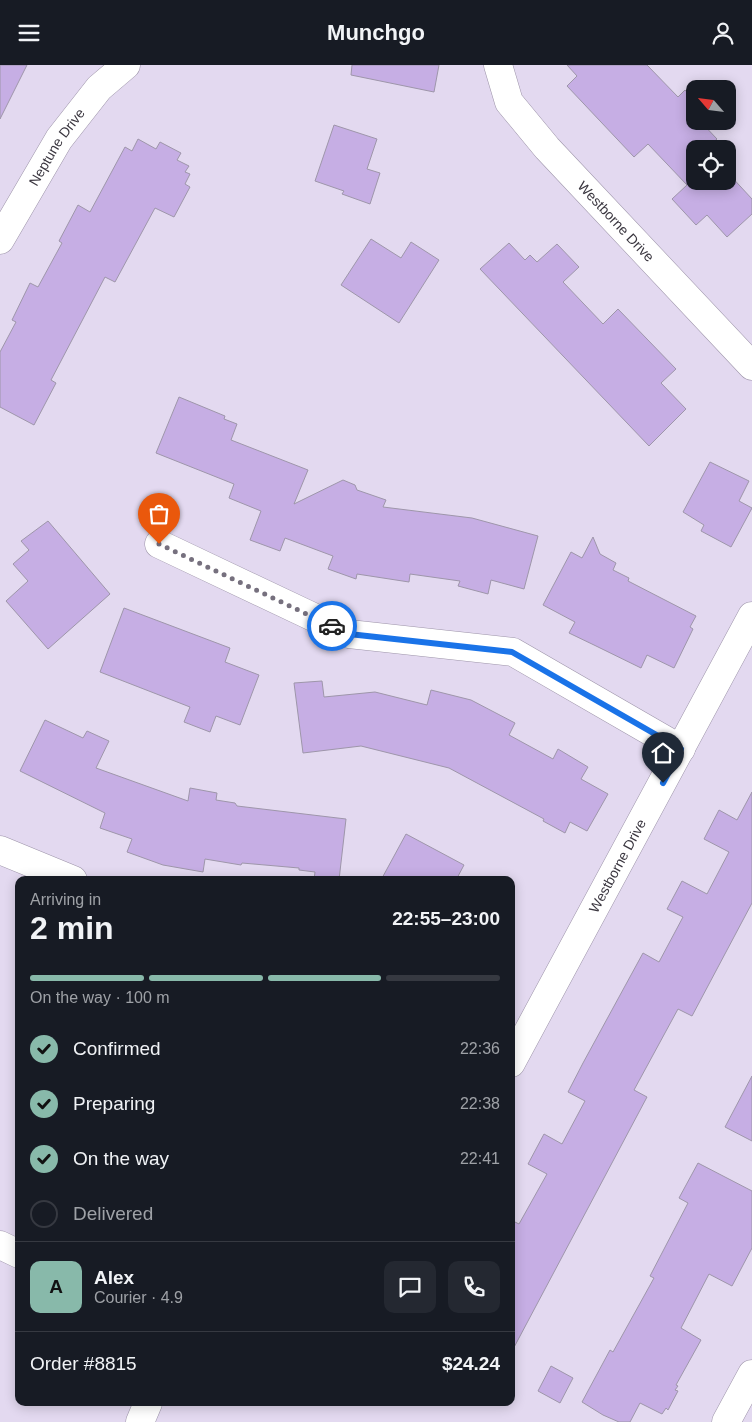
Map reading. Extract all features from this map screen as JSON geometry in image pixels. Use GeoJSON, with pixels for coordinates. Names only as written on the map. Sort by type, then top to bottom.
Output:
{"type":"FeatureCollection","features":[{"type":"Feature","properties":{"kind":"street","name":"Neptune Drive"},"geometry":{"type":"LineString","coordinates":[[0,240],[59,139],[99,88],[126,65]]}},
{"type":"Feature","properties":{"kind":"street","name":"Westborne Drive"},"geometry":{"type":"LineString","coordinates":[[498,65],[509,102],[547,148],[752,366]]}},
{"type":"Feature","properties":{"kind":"street"},"geometry":{"type":"LineString","coordinates":[[159,544],[349,634],[512,652],[681,749]]}},
{"type":"Feature","properties":{"kind":"street","name":"Westborne Drive"},"geometry":{"type":"LineString","coordinates":[[515,1046],[519,1029],[681,749],[752,616]]}},
{"type":"Feature","properties":{"kind":"street"},"geometry":{"type":"LineString","coordinates":[[0,850],[63,876]]}},
{"type":"Feature","properties":{"kind":"street"},"geometry":{"type":"LineString","coordinates":[[0,1245],[15,1252]]}},
{"type":"Feature","properties":{"kind":"street"},"geometry":{"type":"LineString","coordinates":[[726,1422],[752,1374]]}},
{"type":"Feature","properties":{"kind":"street"},"geometry":{"type":"LineString","coordinates":[[140,1422],[147,1406]]}},
{"type":"Feature","properties":{"kind":"building"},"geometry":{"type":"Polygon","coordinates":[[[0,65],[27,65],[0,119],[0,65]]]}},
{"type":"Feature","properties":{"kind":"building"},"geometry":{"type":"Polygon","coordinates":[[[352,65],[439,65],[434,92],[351,75],[352,65]]]}},
{"type":"Feature","properties":{"kind":"building"},"geometry":{"type":"Polygon","coordinates":[[[567,65],[647,65],[678,97],[686,91],[686,130],[708,130],[717,139],[686,140],[686,184],[648,144],[634,157],[567,86],[577,76],[567,65]]]}},
{"type":"Feature","properties":{"kind":"building"},"geometry":{"type":"Polygon","coordinates":[[[334,125],[377,139],[367,169],[380,173],[370,204],[342,194],[344,191],[315,181],[334,125]]]}},
{"type":"Feature","properties":{"kind":"building"},"geometry":{"type":"Polygon","coordinates":[[[138,139],[156,149],[160,142],[181,153],[177,160],[189,166],[185,172],[190,174],[185,184],[190,187],[174,217],[155,208],[115,282],[105,277],[51,380],[56,383],[34,425],[0,407],[0,352],[16,322],[12,320],[30,283],[38,287],[62,243],[59,241],[78,205],[90,212],[125,147],[132,151],[138,139]]]}},
{"type":"Feature","properties":{"kind":"building"},"geometry":{"type":"Polygon","coordinates":[[[736,182],[752,199],[752,214],[727,237],[707,215],[696,225],[672,199],[686,186],[686,190],[736,190],[736,182]]]}},
{"type":"Feature","properties":{"kind":"building"},"geometry":{"type":"Polygon","coordinates":[[[371,239],[401,258],[411,242],[439,260],[399,323],[341,285],[371,239]]]}},
{"type":"Feature","properties":{"kind":"building"},"geometry":{"type":"Polygon","coordinates":[[[509,243],[525,260],[530,255],[537,262],[557,244],[579,267],[563,282],[603,324],[618,309],[676,369],[661,383],[686,409],[649,446],[480,269],[509,243]]]}},
{"type":"Feature","properties":{"kind":"building"},"geometry":{"type":"Polygon","coordinates":[[[179,397],[225,416],[224,419],[237,424],[231,440],[308,470],[294,504],[343,480],[355,485],[357,490],[386,500],[383,507],[472,518],[538,536],[524,589],[491,580],[488,594],[458,586],[460,581],[410,574],[409,582],[357,574],[356,579],[328,569],[333,556],[285,538],[280,551],[250,540],[261,511],[229,498],[234,484],[156,453],[179,397]]]}},
{"type":"Feature","properties":{"kind":"building"},"geometry":{"type":"Polygon","coordinates":[[[710,462],[749,481],[739,501],[752,508],[731,547],[701,531],[704,525],[683,512],[710,462]]]}},
{"type":"Feature","properties":{"kind":"building"},"geometry":{"type":"Polygon","coordinates":[[[48,521],[110,594],[48,649],[6,601],[28,581],[13,564],[29,550],[21,541],[48,521]]]}},
{"type":"Feature","properties":{"kind":"building"},"geometry":{"type":"Polygon","coordinates":[[[593,537],[600,554],[616,563],[613,570],[629,578],[628,581],[696,616],[690,627],[693,629],[674,668],[647,655],[641,668],[569,633],[575,622],[543,605],[571,552],[582,558],[593,537]]]}},
{"type":"Feature","properties":{"kind":"building"},"geometry":{"type":"Polygon","coordinates":[[[124,608],[230,648],[225,662],[259,675],[240,725],[216,716],[210,732],[184,722],[190,707],[100,672],[124,608]]]}},
{"type":"Feature","properties":{"kind":"building"},"geometry":{"type":"Polygon","coordinates":[[[322,681],[324,697],[375,692],[427,705],[431,690],[471,700],[515,723],[509,735],[553,759],[558,749],[588,767],[581,779],[608,794],[587,831],[570,822],[565,833],[543,821],[544,819],[449,768],[361,746],[303,753],[294,683],[322,681]]]}},
{"type":"Feature","properties":{"kind":"building"},"geometry":{"type":"Polygon","coordinates":[[[45,720],[83,738],[87,731],[109,741],[96,768],[188,801],[190,788],[217,793],[216,800],[235,803],[237,806],[346,819],[339,876],[314,876],[315,872],[299,870],[299,868],[242,863],[241,865],[205,859],[203,872],[163,865],[127,852],[132,839],[100,828],[105,813],[20,771],[45,720]]]}},
{"type":"Feature","properties":{"kind":"building"},"geometry":{"type":"Polygon","coordinates":[[[752,792],[752,903],[692,1016],[678,1009],[634,1090],[647,1097],[515,1345],[515,1222],[519,1224],[547,1174],[528,1164],[544,1134],[562,1144],[585,1101],[568,1092],[643,953],[659,962],[683,917],[667,909],[682,881],[707,894],[729,852],[704,839],[719,810],[737,820],[752,792]]]}},
{"type":"Feature","properties":{"kind":"building"},"geometry":{"type":"Polygon","coordinates":[[[406,834],[464,865],[458,876],[383,876],[406,834]]]}},
{"type":"Feature","properties":{"kind":"building"},"geometry":{"type":"Polygon","coordinates":[[[752,1076],[752,1141],[725,1127],[752,1076]]]}},
{"type":"Feature","properties":{"kind":"building"},"geometry":{"type":"Polygon","coordinates":[[[698,1163],[752,1191],[752,1248],[732,1286],[709,1274],[681,1328],[701,1340],[676,1385],[678,1386],[675,1390],[678,1391],[668,1410],[666,1408],[662,1414],[640,1403],[630,1422],[619,1422],[582,1402],[610,1350],[613,1352],[654,1278],[650,1276],[688,1203],[679,1198],[698,1163]]]}},
{"type":"Feature","properties":{"kind":"building"},"geometry":{"type":"Polygon","coordinates":[[[551,1366],[573,1378],[560,1403],[538,1391],[551,1366]]]}},
{"type":"Feature","properties":{"kind":"way so far"},"geometry":{"type":"LineString","coordinates":[[159,544],[332,626]]}},
{"type":"Feature","properties":{"kind":"route"},"geometry":{"type":"LineString","coordinates":[[332,626],[349,634],[512,652],[681,749],[663,783]]}}]}
